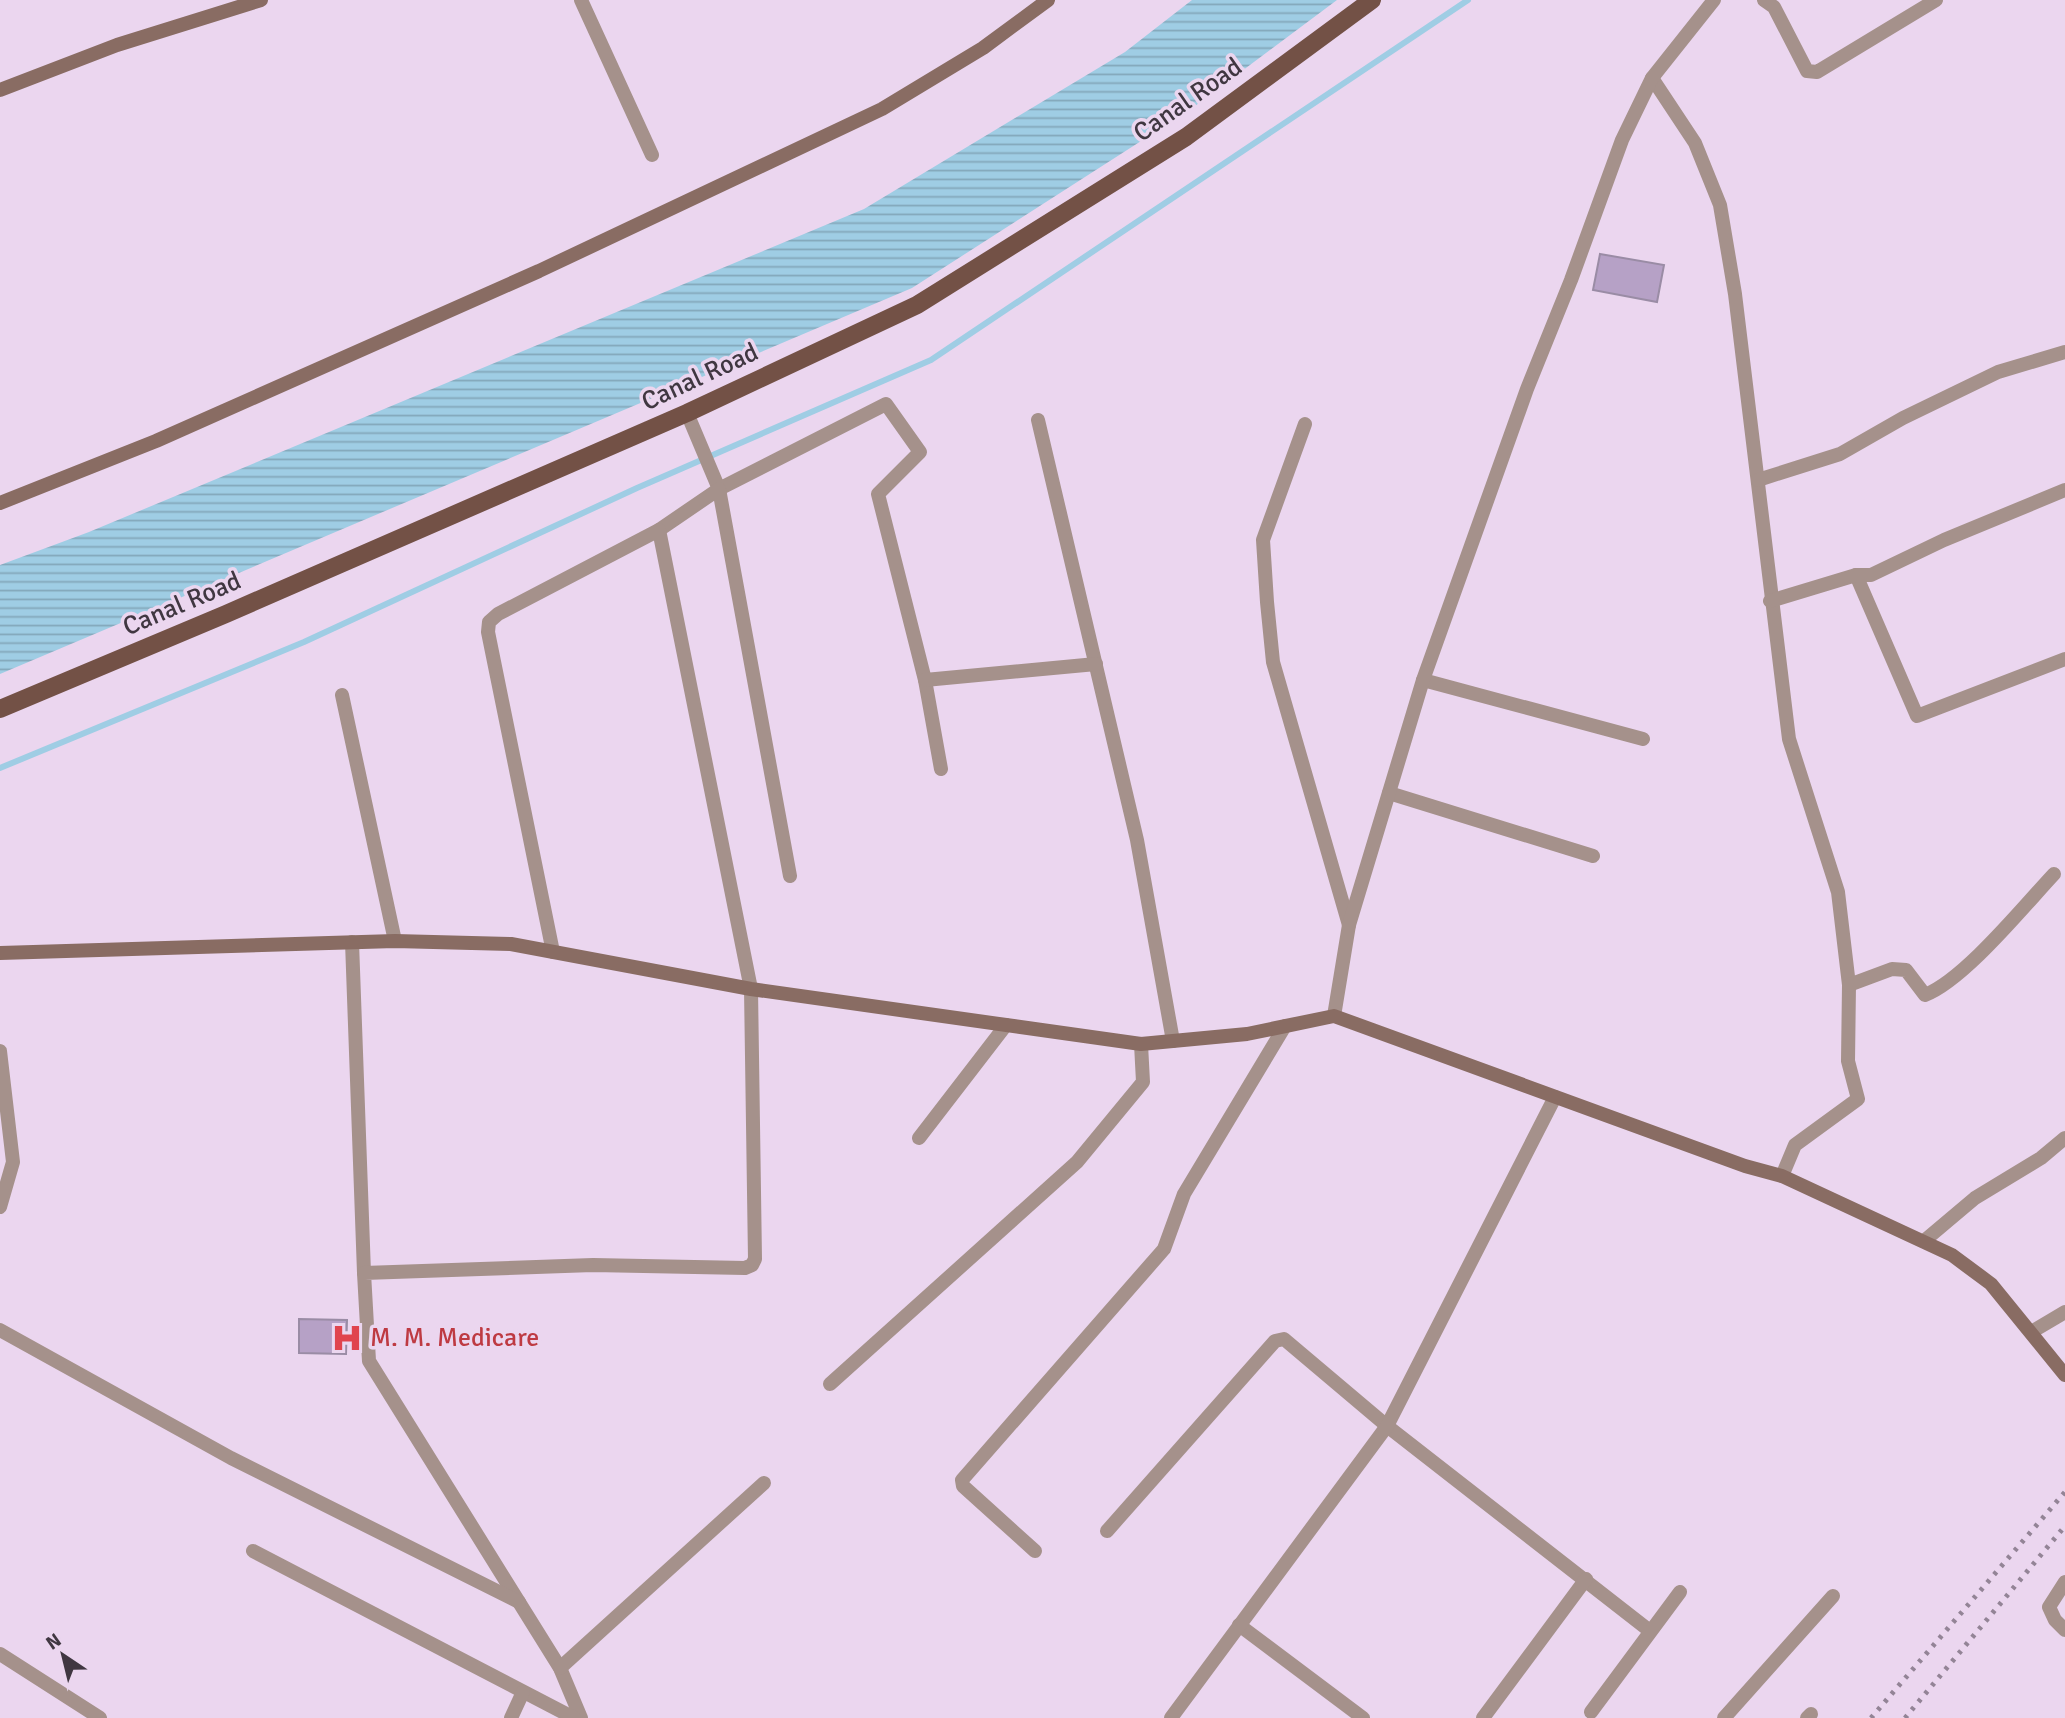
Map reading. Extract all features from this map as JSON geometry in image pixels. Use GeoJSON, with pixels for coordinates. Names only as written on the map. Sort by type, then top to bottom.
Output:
{"type":"FeatureCollection","features":[{"type":"Feature","properties":{"kind":"main road","name":"Canal Road"},"geometry":{"type":"LineString","coordinates":[[0,709],[226,614],[687,413],[917,305],[1186,137],[1372,0]]}},
{"type":"Feature","properties":{"kind":"street"},"geometry":{"type":"LineString","coordinates":[[0,90],[117,45],[261,0]]}},
{"type":"Feature","properties":{"kind":"street"},"geometry":{"type":"LineString","coordinates":[[581,0],[652,155]]}},
{"type":"Feature","properties":{"kind":"street"},"geometry":{"type":"LineString","coordinates":[[0,503],[156,441],[540,271],[882,109],[983,48],[1048,0]]}},
{"type":"Feature","properties":{"kind":"street"},"geometry":{"type":"LineString","coordinates":[[1334,1016],[1349,925],[1423,680],[1527,389],[1571,280],[1622,139],[1652,78],[1714,0]]}},
{"type":"Feature","properties":{"kind":"street"},"geometry":{"type":"LineString","coordinates":[[1765,0],[1774,7],[1807,71],[1817,72],[1936,0]]}},
{"type":"Feature","properties":{"kind":"street"},"geometry":{"type":"LineString","coordinates":[[1652,78],[1695,143],[1720,205],[1735,294],[1770,601],[1789,739],[1838,892],[1849,985],[1848,1061],[1858,1098],[1796,1145],[1782,1176]]}},
{"type":"Feature","properties":{"kind":"street"},"geometry":{"type":"LineString","coordinates":[[1758,480],[1840,454],[1903,418],[1998,372],[2065,352]]}},
{"type":"Feature","properties":{"kind":"street"},"geometry":{"type":"LineString","coordinates":[[553,952],[488,632],[489,622],[498,614],[659,530],[719,489],[886,404],[920,452],[878,494],[925,680],[942,769]]}},
{"type":"Feature","properties":{"kind":"street"},"geometry":{"type":"LineString","coordinates":[[687,413],[719,489],[790,876]]}},
{"type":"Feature","properties":{"kind":"street"},"geometry":{"type":"LineString","coordinates":[[1038,420],[1137,840],[1172,1041]]}},
{"type":"Feature","properties":{"kind":"street"},"geometry":{"type":"LineString","coordinates":[[1305,424],[1262,540],[1268,614],[1273,662],[1349,925]]}},
{"type":"Feature","properties":{"kind":"street"},"geometry":{"type":"LineString","coordinates":[[1770,601],[1856,575],[1871,575],[1944,540],[2065,489]]}},
{"type":"Feature","properties":{"kind":"street"},"geometry":{"type":"LineString","coordinates":[[364,1273],[593,1265],[745,1268],[752,1265],[755,1259],[751,989],[659,530]]}},
{"type":"Feature","properties":{"kind":"street"},"geometry":{"type":"LineString","coordinates":[[1856,575],[1917,716],[2065,659]]}},
{"type":"Feature","properties":{"kind":"street"},"geometry":{"type":"LineString","coordinates":[[925,680],[1096,664]]}},
{"type":"Feature","properties":{"kind":"street"},"geometry":{"type":"LineString","coordinates":[[1423,680],[1643,739]]}},
{"type":"Feature","properties":{"kind":"street"},"geometry":{"type":"LineString","coordinates":[[342,695],[395,941]]}},
{"type":"Feature","properties":{"kind":"street"},"geometry":{"type":"LineString","coordinates":[[1389,793],[1593,856]]}},
{"type":"Feature","properties":{"kind":"street"},"geometry":{"type":"LineString","coordinates":[[1849,985],[1892,969],[1906,970],[1925,995],[1936,991],[1990,944],[2054,874]]}},
{"type":"Feature","properties":{"kind":"street"},"geometry":{"type":"LineString","coordinates":[[0,953],[395,941],[511,944],[751,989],[1141,1044],[1247,1034],[1334,1016],[1745,1166],[1782,1176],[1924,1241],[1952,1255],[1991,1284],[2033,1331],[2065,1375]]}},
{"type":"Feature","properties":{"kind":"street"},"geometry":{"type":"LineString","coordinates":[[352,942],[369,1361],[521,1602],[560,1668],[581,1718]]}},
{"type":"Feature","properties":{"kind":"street"},"geometry":{"type":"LineString","coordinates":[[919,1138],[1006,1025]]}},
{"type":"Feature","properties":{"kind":"street"},"geometry":{"type":"LineString","coordinates":[[1035,1550],[964,1486],[964,1475],[1164,1249],[1184,1194],[1285,1026]]}},
{"type":"Feature","properties":{"kind":"street"},"geometry":{"type":"LineString","coordinates":[[830,1384],[1077,1163],[1143,1082],[1141,1044]]}},
{"type":"Feature","properties":{"kind":"street"},"geometry":{"type":"LineString","coordinates":[[0,1051],[13,1162],[0,1207]]}},
{"type":"Feature","properties":{"kind":"street"},"geometry":{"type":"LineString","coordinates":[[1171,1718],[1387,1426],[1555,1097]]}},
{"type":"Feature","properties":{"kind":"street"},"geometry":{"type":"LineString","coordinates":[[1924,1241],[1975,1198],[2041,1158],[2065,1138]]}},
{"type":"Feature","properties":{"kind":"street"},"geometry":{"type":"LineString","coordinates":[[2033,1331],[2065,1312]]}},
{"type":"Feature","properties":{"kind":"street"},"geometry":{"type":"LineString","coordinates":[[0,1330],[232,1458],[521,1602]]}},
{"type":"Feature","properties":{"kind":"street"},"geometry":{"type":"LineString","coordinates":[[1107,1531],[1275,1341],[1284,1339],[1387,1426],[1650,1631]]}},
{"type":"Feature","properties":{"kind":"street"},"geometry":{"type":"LineString","coordinates":[[560,1668],[764,1483]]}},
{"type":"Feature","properties":{"kind":"street"},"geometry":{"type":"LineString","coordinates":[[253,1551],[574,1718]]}},
{"type":"Feature","properties":{"kind":"street"},"geometry":{"type":"LineString","coordinates":[[1483,1718],[1586,1579]]}},
{"type":"Feature","properties":{"kind":"street"},"geometry":{"type":"LineString","coordinates":[[2065,1582],[2049,1608],[2055,1620],[2065,1630]]}},
{"type":"Feature","properties":{"kind":"street"},"geometry":{"type":"LineString","coordinates":[[1591,1712],[1680,1592]]}},
{"type":"Feature","properties":{"kind":"street"},"geometry":{"type":"LineString","coordinates":[[1724,1718],[1833,1596]]}},
{"type":"Feature","properties":{"kind":"street"},"geometry":{"type":"LineString","coordinates":[[1239,1625],[1363,1718]]}},
{"type":"Feature","properties":{"kind":"street"},"geometry":{"type":"LineString","coordinates":[[0,1654],[100,1718]]}},
{"type":"Feature","properties":{"kind":"street"},"geometry":{"type":"LineString","coordinates":[[511,1718],[523,1692]]}},
{"type":"Feature","properties":{"kind":"water"},"geometry":{"type":"Polygon","coordinates":[[[1192,0],[1337,0],[1191,109],[912,288],[0,674],[0,565],[89,532],[864,209],[1125,52],[1192,0]]]}},
{"type":"Feature","properties":{"kind":"building"},"geometry":{"type":"Polygon","coordinates":[[[1600,254],[1664,265],[1657,302],[1593,290],[1600,254]]]}},
{"type":"Feature","properties":{"kind":"building"},"geometry":{"type":"Polygon","coordinates":[[[299,1319],[347,1320],[346,1354],[299,1353],[299,1319]]]}},
{"type":"Feature","properties":{"kind":"waterway"},"geometry":{"type":"LineString","coordinates":[[0,768],[304,642],[637,488],[931,360],[1468,0]]}},
{"type":"Feature","properties":{"kind":"railway"},"geometry":{"type":"LineString","coordinates":[[1871,1718],[2065,1492]]}},
{"type":"Feature","properties":{"kind":"railway"},"geometry":{"type":"LineString","coordinates":[[1905,1718],[2065,1526]]}},
{"type":"Feature","properties":{"kind":"place","name":"M. M. Medicare"},"geometry":{"type":"Point","coordinates":[347,1338]}}]}
